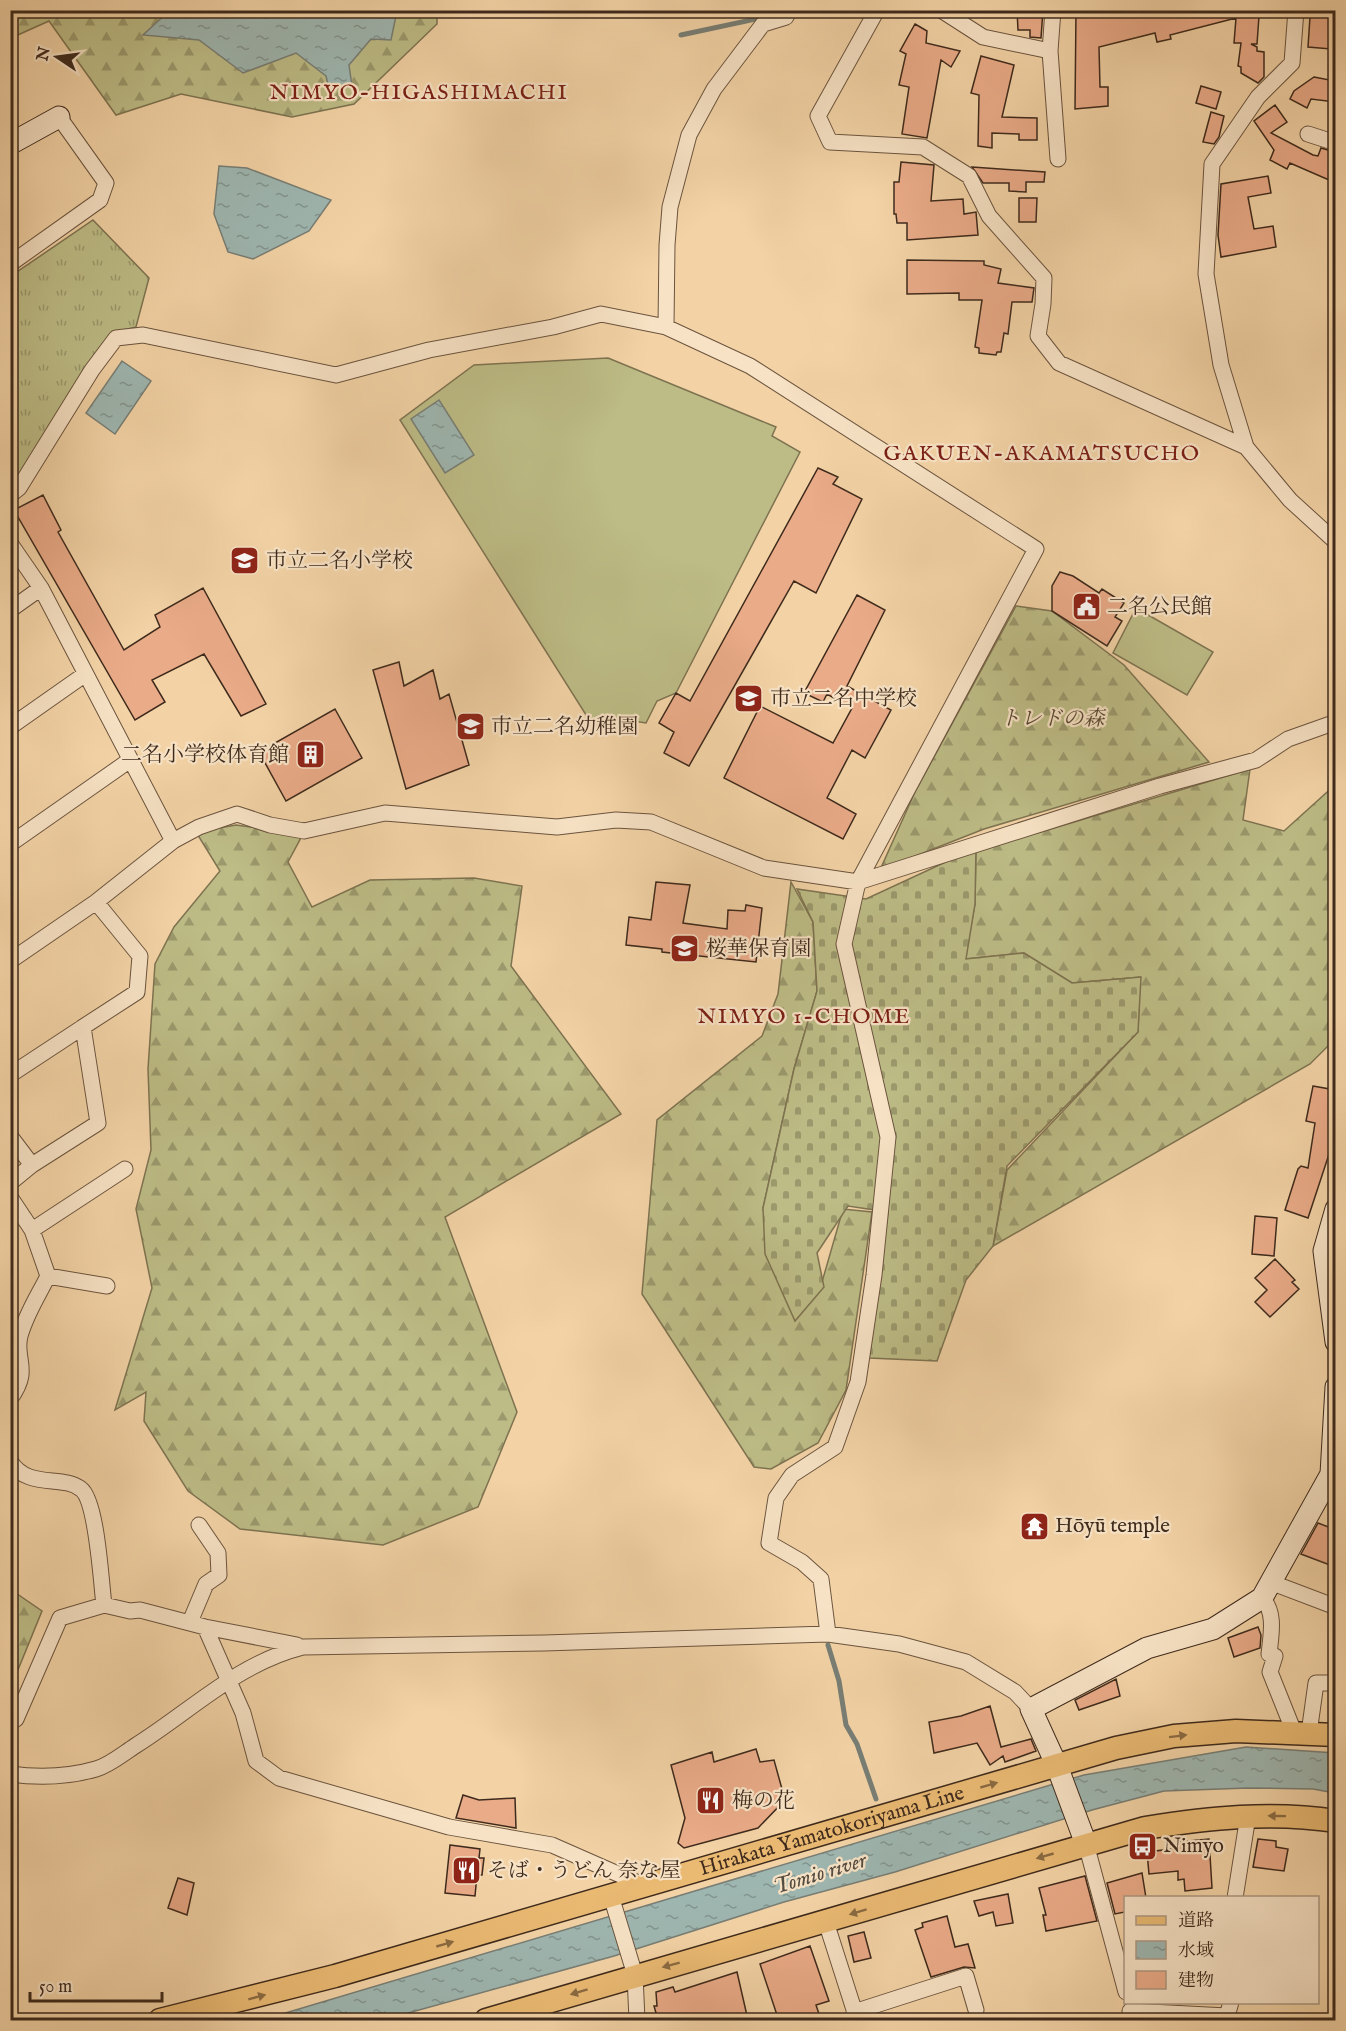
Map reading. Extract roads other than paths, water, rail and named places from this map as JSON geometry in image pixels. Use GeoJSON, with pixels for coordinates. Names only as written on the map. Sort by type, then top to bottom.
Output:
{"type":"FeatureCollection","features":[{"type":"Feature","properties":{"kind":"main road","name":"Hirakata Yamatokoriyama Line"},"geometry":{"type":"LineString","coordinates":[[160,2020],[336,1976],[612,1902],[643,1885],[1059,1770],[1116,1748],[1174,1736],[1236,1731],[1335,1736]]}},
{"type":"Feature","properties":{"kind":"main road"},"geometry":{"type":"LineString","coordinates":[[486,2020],[632,1968],[826,1922],[1084,1837],[1203,1819],[1248,1816],[1306,1817],[1335,1821]]}},
{"type":"Feature","properties":{"kind":"street"},"geometry":{"type":"LineString","coordinates":[[666,327],[670,207],[689,135],[714,89],[763,24],[786,17],[789,10]]}},
{"type":"Feature","properties":{"kind":"street"},"geometry":{"type":"LineString","coordinates":[[877,10],[818,116],[830,141],[923,147],[969,176],[989,216],[1044,278],[1038,336],[1059,363],[1246,447]]}},
{"type":"Feature","properties":{"kind":"street"},"geometry":{"type":"LineString","coordinates":[[941,10],[983,38],[1050,51]]}},
{"type":"Feature","properties":{"kind":"street"},"geometry":{"type":"LineString","coordinates":[[1053,10],[1050,51],[1058,159]]}},
{"type":"Feature","properties":{"kind":"street"},"geometry":{"type":"LineString","coordinates":[[1296,10],[1292,63],[1258,98],[1212,164],[1206,274],[1221,365],[1246,447],[1290,500],[1335,542]]}},
{"type":"Feature","properties":{"kind":"street"},"geometry":{"type":"LineString","coordinates":[[10,144],[59,117],[106,183],[100,200],[10,264]]}},
{"type":"Feature","properties":{"kind":"street"},"geometry":{"type":"LineString","coordinates":[[1308,134],[1335,143]]}},
{"type":"Feature","properties":{"kind":"street"},"geometry":{"type":"LineString","coordinates":[[10,495],[19,488],[92,370],[116,338],[143,335],[336,375],[429,350],[553,327],[601,314],[666,327],[750,366],[1036,549],[858,882],[844,944],[888,1137],[874,1275],[858,1382],[835,1447],[792,1475],[776,1498],[768,1543],[802,1562],[821,1579],[828,1634]]}},
{"type":"Feature","properties":{"kind":"street"},"geometry":{"type":"LineString","coordinates":[[10,543],[41,588],[84,675],[108,714],[173,841]]}},
{"type":"Feature","properties":{"kind":"street"},"geometry":{"type":"LineString","coordinates":[[10,610],[41,588]]}},
{"type":"Feature","properties":{"kind":"street"},"geometry":{"type":"LineString","coordinates":[[10,727],[84,675]]}},
{"type":"Feature","properties":{"kind":"street"},"geometry":{"type":"LineString","coordinates":[[10,961],[96,902],[173,841],[199,826],[237,814],[270,825],[304,831],[385,813],[557,827],[616,820],[651,822],[764,868],[858,882],[1139,793],[1256,760],[1287,740],[1335,722]]}},
{"type":"Feature","properties":{"kind":"street"},"geometry":{"type":"LineString","coordinates":[[10,844],[130,760]]}},
{"type":"Feature","properties":{"kind":"street"},"geometry":{"type":"LineString","coordinates":[[10,1075],[137,992],[140,956],[96,902]]}},
{"type":"Feature","properties":{"kind":"street"},"geometry":{"type":"LineString","coordinates":[[10,1183],[32,1165],[98,1123],[83,1027]]}},
{"type":"Feature","properties":{"kind":"street"},"geometry":{"type":"LineString","coordinates":[[10,1136],[32,1165]]}},
{"type":"Feature","properties":{"kind":"street"},"geometry":{"type":"LineString","coordinates":[[32,1230],[125,1169]]}},
{"type":"Feature","properties":{"kind":"street"},"geometry":{"type":"LineString","coordinates":[[10,1197],[32,1230],[48,1276],[27,1313],[21,1331],[19,1340],[23,1365],[20,1382],[10,1399]]}},
{"type":"Feature","properties":{"kind":"street"},"geometry":{"type":"LineString","coordinates":[[1334,1220],[1324,1251],[1335,1342]]}},
{"type":"Feature","properties":{"kind":"street"},"geometry":{"type":"LineString","coordinates":[[48,1276],[107,1286]]}},
{"type":"Feature","properties":{"kind":"street"},"geometry":{"type":"LineString","coordinates":[[1031,1709],[1147,1648],[1213,1629],[1266,1590],[1331,1474],[1335,1387]]}},
{"type":"Feature","properties":{"kind":"street"},"geometry":{"type":"LineString","coordinates":[[10,1461],[24,1476],[80,1488],[88,1498],[95,1518],[104,1605]]}},
{"type":"Feature","properties":{"kind":"street"},"geometry":{"type":"LineString","coordinates":[[199,1525],[218,1553],[219,1575],[206,1584],[198,1625],[228,1679],[243,1713],[256,1761],[279,1778],[449,1827],[552,1845],[643,1885]]}},
{"type":"Feature","properties":{"kind":"street"},"geometry":{"type":"LineString","coordinates":[[1266,1590],[1335,1607]]}},
{"type":"Feature","properties":{"kind":"street"},"geometry":{"type":"LineString","coordinates":[[1266,1590],[1272,1626],[1269,1654],[1275,1656],[1270,1672],[1301,1733]]}},
{"type":"Feature","properties":{"kind":"street"},"geometry":{"type":"LineString","coordinates":[[10,1723],[16,1719],[60,1618],[104,1605],[130,1611],[140,1610],[303,1647]]}},
{"type":"Feature","properties":{"kind":"street"},"geometry":{"type":"LineString","coordinates":[[10,1774],[42,1778],[98,1769],[160,1731],[228,1679],[282,1652],[303,1647],[544,1643],[828,1634],[899,1644],[966,1662],[1015,1692],[1031,1709],[1059,1770],[1084,1837],[1124,1988]]}},
{"type":"Feature","properties":{"kind":"street"},"geometry":{"type":"LineString","coordinates":[[1301,1733],[1316,1683],[1335,1683]]}},
{"type":"Feature","properties":{"kind":"street"},"geometry":{"type":"LineString","coordinates":[[1235,1896],[1248,1816]]}},
{"type":"Feature","properties":{"kind":"street"},"geometry":{"type":"LineString","coordinates":[[612,1902],[632,1968],[638,2020]]}},
{"type":"Feature","properties":{"kind":"street"},"geometry":{"type":"LineString","coordinates":[[826,1922],[856,2016],[966,1976],[976,2010]]}},
{"type":"Feature","properties":{"kind":"street"},"geometry":{"type":"LineString","coordinates":[[1127,2011],[1228,2013]]}},
{"type":"Feature","properties":{"kind":"water"},"geometry":{"type":"Polygon","coordinates":[[[169,11],[397,11],[391,40],[371,39],[349,65],[352,86],[329,89],[326,76],[296,53],[243,73],[199,40],[143,35],[169,11]]]}},
{"type":"Feature","properties":{"kind":"water"},"geometry":{"type":"Polygon","coordinates":[[[219,166],[247,168],[331,200],[309,231],[253,259],[228,252],[214,214],[219,166]]]}},
{"type":"Feature","properties":{"kind":"water"},"geometry":{"type":"Polygon","coordinates":[[[122,361],[151,381],[115,434],[86,413],[122,361]]]}},
{"type":"Feature","properties":{"kind":"water"},"geometry":{"type":"Polygon","coordinates":[[[439,400],[474,455],[445,473],[411,419],[439,400]]]}},
{"type":"Feature","properties":{"kind":"water","name":"Tomio river"},"geometry":{"type":"Polygon","coordinates":[[[1246,1747],[1335,1753],[1335,1793],[1313,1789],[1248,1788],[1164,1791],[1092,1810],[895,1872],[784,1902],[614,1956],[383,2020],[262,2020],[1084,1775],[1246,1747]]]}},
{"type":"Feature","properties":{"kind":"waterway"},"geometry":{"type":"LineString","coordinates":[[681,35],[765,17]]}},
{"type":"Feature","properties":{"kind":"waterway"},"geometry":{"type":"LineString","coordinates":[[828,1645],[839,1681],[846,1725],[857,1744],[876,1799]]}},
{"type":"Feature","properties":{"kind":"place","name":"市立二名小学校"},"geometry":{"type":"Point","coordinates":[245,561]}},
{"type":"Feature","properties":{"kind":"place","name":"二名公民館"},"geometry":{"type":"Point","coordinates":[1086,607]}},
{"type":"Feature","properties":{"kind":"place","name":"市立二名中学校"},"geometry":{"type":"Point","coordinates":[749,699]}},
{"type":"Feature","properties":{"kind":"place","name":"市立二名幼稚園"},"geometry":{"type":"Point","coordinates":[470,727]}},
{"type":"Feature","properties":{"kind":"place","name":"二名小学校体育館"},"geometry":{"type":"Point","coordinates":[310,755]}},
{"type":"Feature","properties":{"kind":"place","name":"桜華保育園"},"geometry":{"type":"Point","coordinates":[685,949]}},
{"type":"Feature","properties":{"kind":"place","name":"Hōyū temple"},"geometry":{"type":"Point","coordinates":[1034,1526]}},
{"type":"Feature","properties":{"kind":"place","name":"梅の花"},"geometry":{"type":"Point","coordinates":[711,1801]}},
{"type":"Feature","properties":{"kind":"place","name":"Nimyo"},"geometry":{"type":"Point","coordinates":[1142,1846]}},
{"type":"Feature","properties":{"kind":"place","name":"そば・うどん 奈な屋"},"geometry":{"type":"Point","coordinates":[466,1871]}},
{"type":"Feature","properties":{"kind":"district","name":"NIMYO-HIGASHIMACHI"},"geometry":{"type":"Point","coordinates":[419,93]}},
{"type":"Feature","properties":{"kind":"district","name":"GAKUEN-AKAMATSUCHO"},"geometry":{"type":"Point","coordinates":[1042,454]}},
{"type":"Feature","properties":{"kind":"district","name":"NIMYO 1-CHOME"},"geometry":{"type":"Point","coordinates":[804,1017]}},
{"type":"Feature","properties":{"kind":"park label","name":"トレドの森"},"geometry":{"type":"Point","coordinates":[1052,719]}}]}
